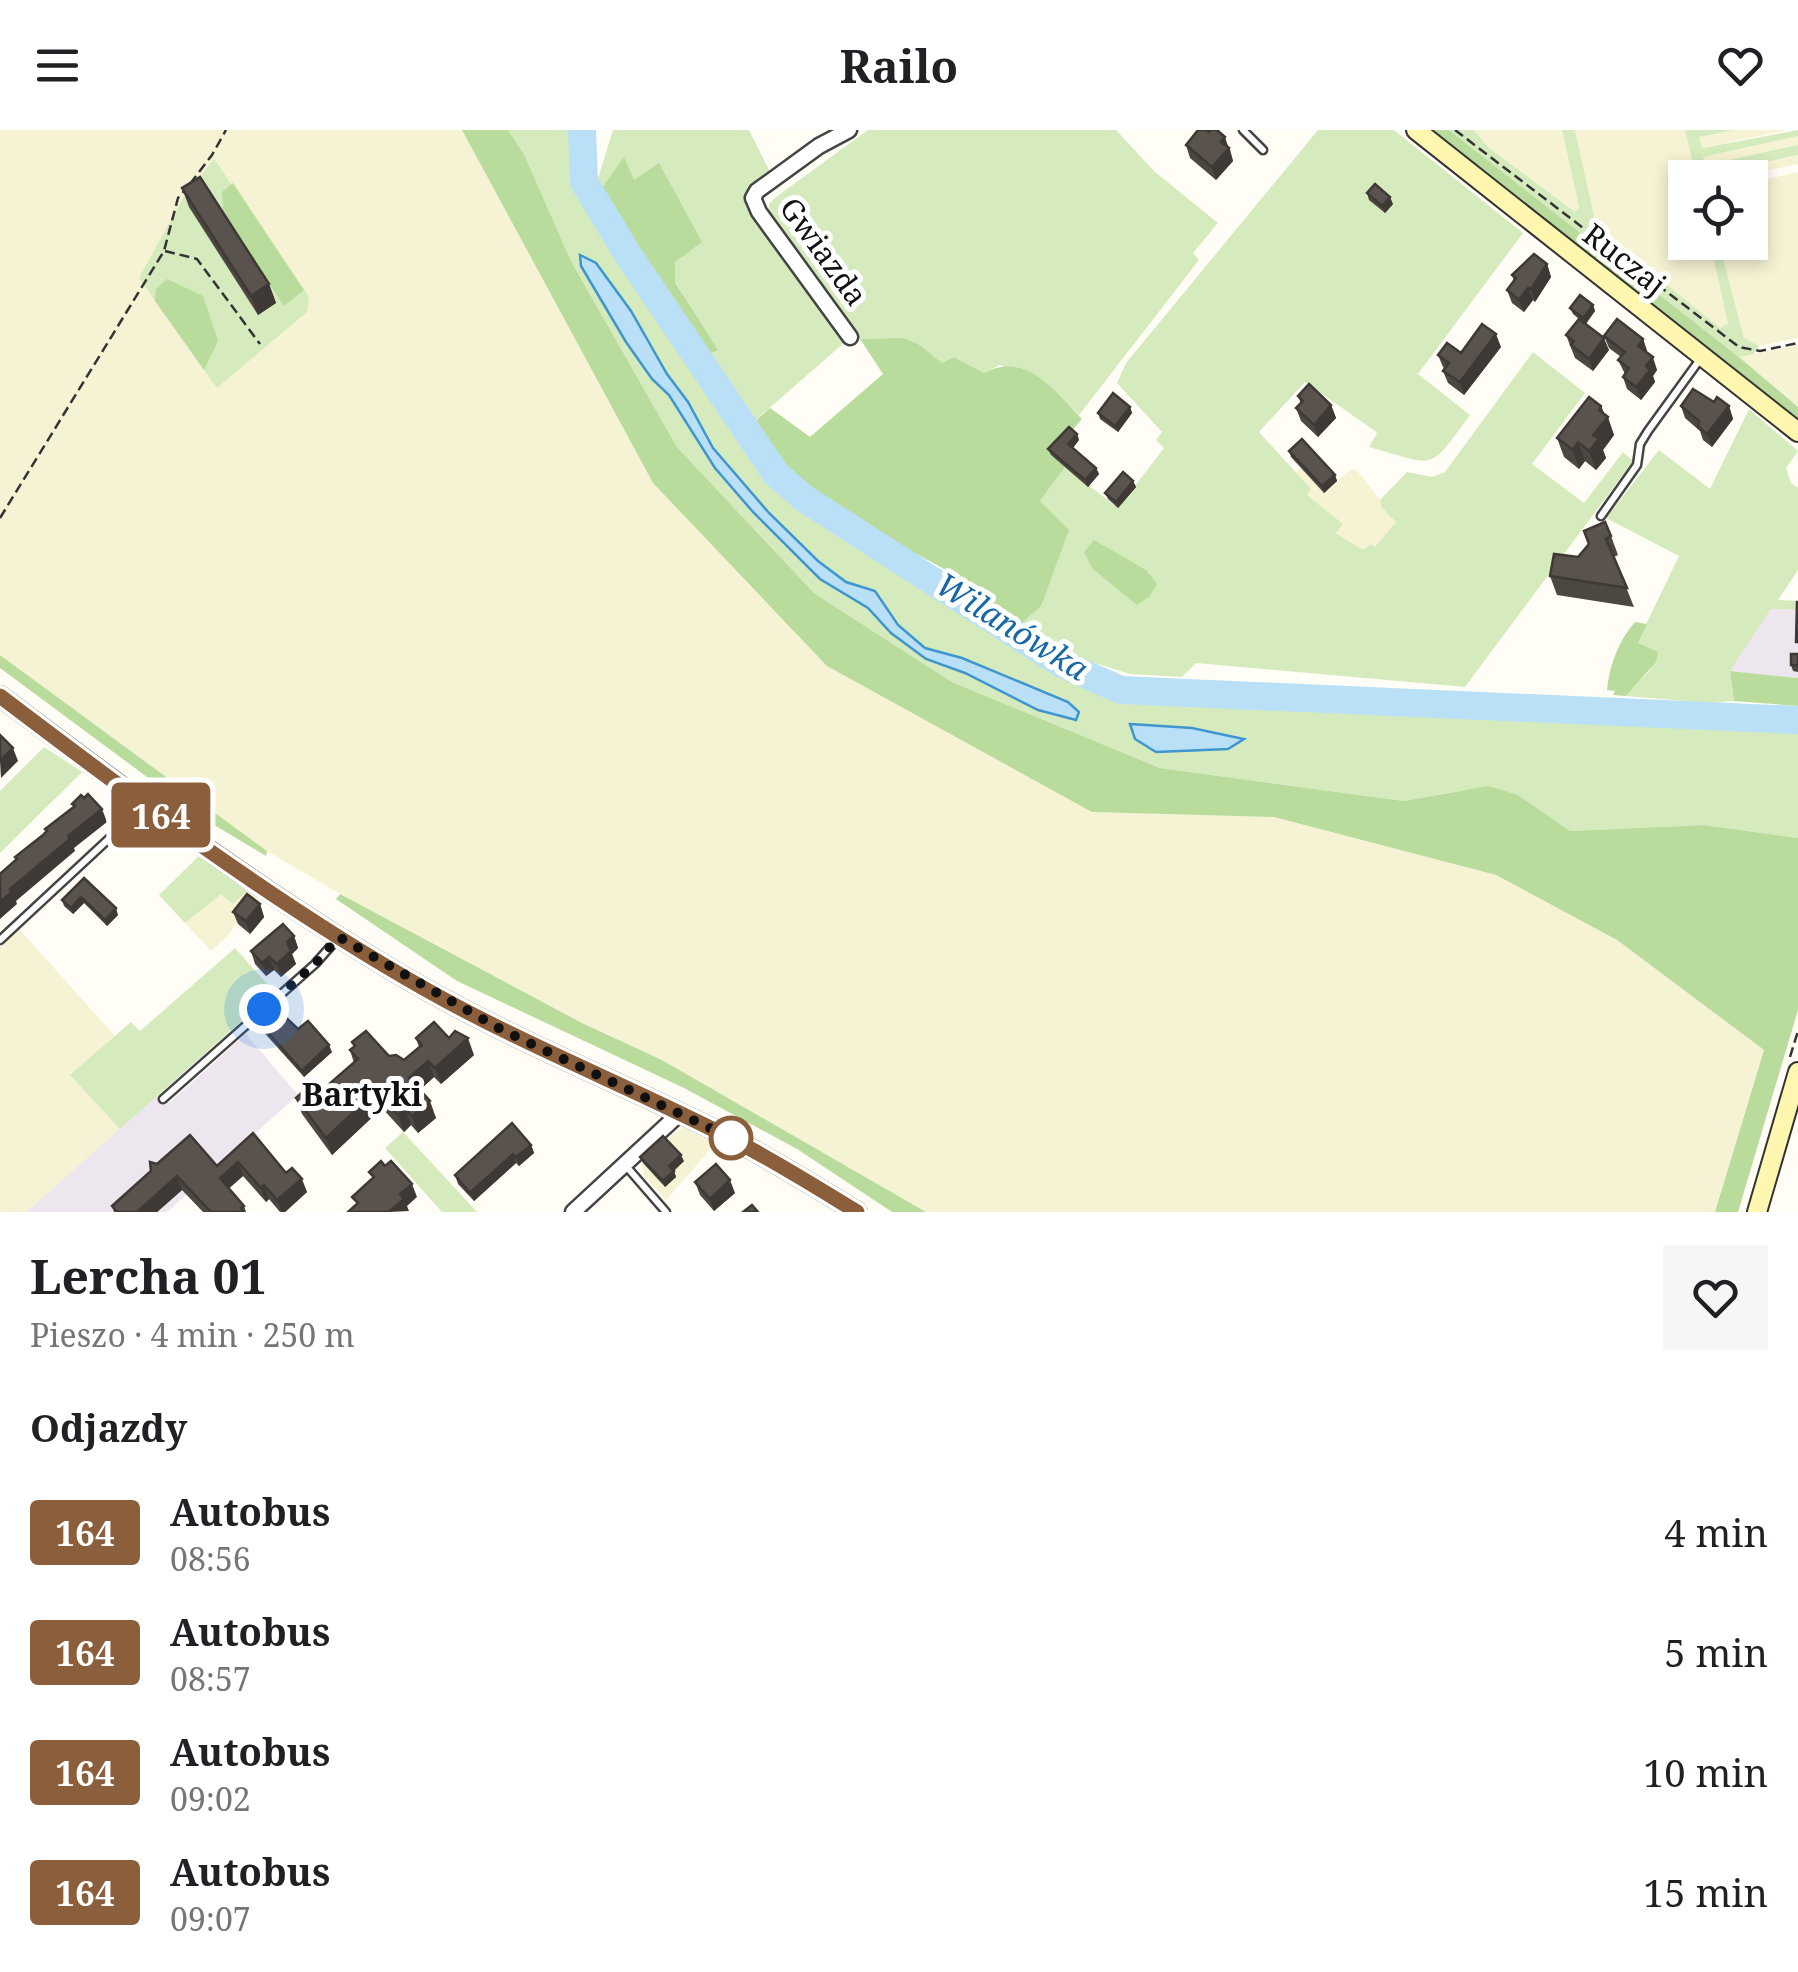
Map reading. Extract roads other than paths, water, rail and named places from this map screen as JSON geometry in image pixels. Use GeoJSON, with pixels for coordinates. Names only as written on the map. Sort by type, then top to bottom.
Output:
{"type":"FeatureCollection","features":[{"type":"Feature","properties":{"kind":"street","name":"Gwiazda"},"geometry":{"type":"LineString","coordinates":[[849,130],[756,191],[753,198],[850,337]]}},
{"type":"Feature","properties":{"kind":"street","name":"Ruczaj"},"geometry":{"type":"LineString","coordinates":[[1416,130],[1798,432]]}},
{"type":"Feature","properties":{"kind":"street"},"geometry":{"type":"LineString","coordinates":[[0,696],[297,912],[502,1030],[746,1146],[857,1212]]}},
{"type":"Feature","properties":{"kind":"street"},"geometry":{"type":"LineString","coordinates":[[1758,1212],[1798,1072]]}},
{"type":"Feature","properties":{"kind":"street"},"geometry":{"type":"LineString","coordinates":[[573,1212],[680,1114]]}},
{"type":"Feature","properties":{"kind":"lane"},"geometry":{"type":"LineString","coordinates":[[1243,130],[1263,150]]}},
{"type":"Feature","properties":{"kind":"lane"},"geometry":{"type":"LineString","coordinates":[[1601,516],[1638,461],[1640,444],[1648,431],[1702,357]]}},
{"type":"Feature","properties":{"kind":"lane"},"geometry":{"type":"LineString","coordinates":[[0,940],[145,804]]}},
{"type":"Feature","properties":{"kind":"lane"},"geometry":{"type":"LineString","coordinates":[[164,1099],[315,964],[339,937]]}},
{"type":"Feature","properties":{"kind":"lane"},"geometry":{"type":"LineString","coordinates":[[626,1166],[666,1212]]}},
{"type":"Feature","properties":{"kind":"water"},"geometry":{"type":"Polygon","coordinates":[[[580,255],[596,263],[631,311],[713,448],[769,513],[818,561],[846,582],[875,591],[898,625],[925,648],[962,658],[1068,702],[1079,712],[1076,720],[1038,710],[965,673],[926,659],[891,633],[868,608],[820,579],[715,468],[669,395],[652,379],[626,342],[581,266],[580,255]]]}},
{"type":"Feature","properties":{"kind":"water"},"geometry":{"type":"Polygon","coordinates":[[[1130,724],[1192,728],[1244,739],[1228,749],[1156,752],[1135,739],[1130,724]]]}},
{"type":"Feature","properties":{"kind":"waterway","name":"Wilanówka"},"geometry":{"type":"LineString","coordinates":[[582,130],[584,182],[627,253],[776,474],[805,499],[1062,664],[1121,690],[1798,720]]}},
{"type":"Feature","properties":{"kind":"district","name":"Bartyki"},"geometry":{"type":"Point","coordinates":[362,1095]}}]}
